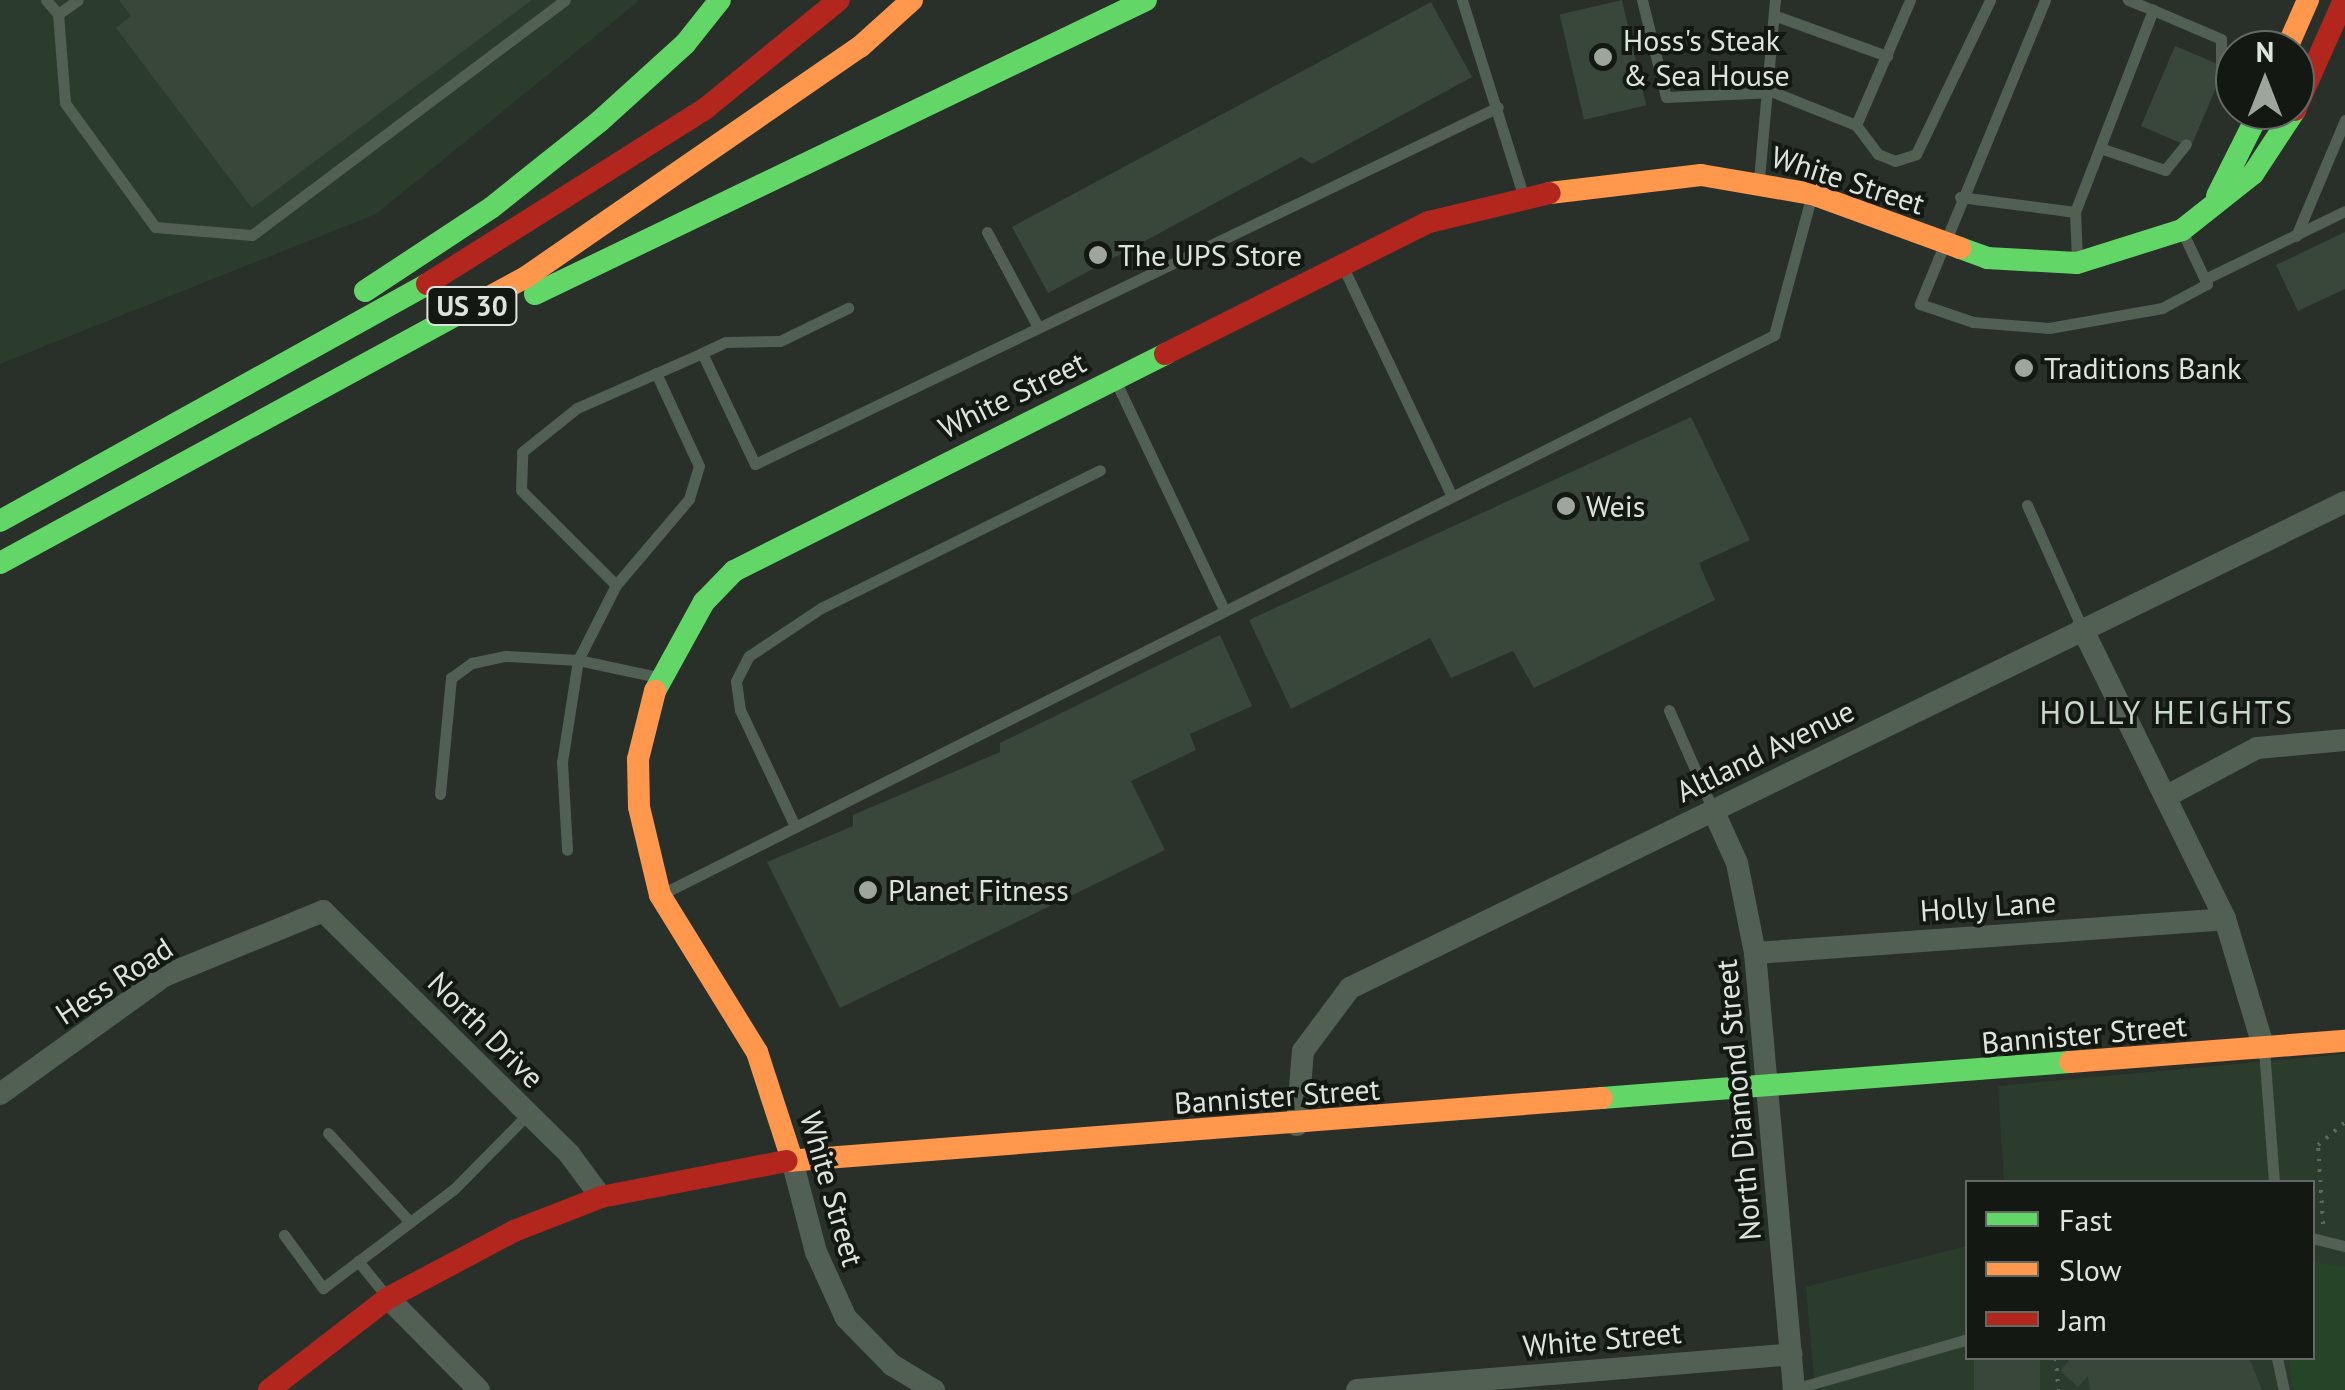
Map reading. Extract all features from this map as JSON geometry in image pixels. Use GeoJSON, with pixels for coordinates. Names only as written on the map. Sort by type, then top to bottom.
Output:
{"type":"FeatureCollection","features":[{"type":"Feature","properties":{"kind":"main road"},"geometry":{"type":"LineString","coordinates":[[0,512],[491,208],[656,70],[720,0]]}},
{"type":"Feature","properties":{"kind":"main road","name":"US 30"},"geometry":{"type":"LineString","coordinates":[[0,521],[478,256],[706,108],[840,0]]}},
{"type":"Feature","properties":{"kind":"main road","name":"US 30"},"geometry":{"type":"LineString","coordinates":[[0,563],[526,277],[664,187],[860,47],[912,0]]}},
{"type":"Feature","properties":{"kind":"main road"},"geometry":{"type":"LineString","coordinates":[[330,383],[648,245],[1146,0]]}},
{"type":"Feature","properties":{"kind":"main road"},"geometry":{"type":"LineString","coordinates":[[2295,30],[2308,0]]}},
{"type":"Feature","properties":{"kind":"main road","name":"White Street"},"geometry":{"type":"LineString","coordinates":[[2315,65],[2344,0]]}},
{"type":"Feature","properties":{"kind":"main road","name":"White Street"},"geometry":{"type":"LineString","coordinates":[[2211,208],[2250,130]]}},
{"type":"Feature","properties":{"kind":"main road","name":"White Street"},"geometry":{"type":"LineString","coordinates":[[792,1160],[757,1052],[660,896],[646,848],[638,759],[658,677],[704,602],[765,550],[1429,222],[1523,196],[1702,175],[1759,179],[1812,194],[1987,258],[2077,263],[2182,230],[2271,154],[2284,130]]}},
{"type":"Feature","properties":{"kind":"main road","name":"Bannister Street"},"geometry":{"type":"LineString","coordinates":[[268,1390],[388,1298],[514,1231],[601,1197],[792,1160],[1768,1091],[2345,1042]]}},
{"type":"Feature","properties":{"kind":"street","name":"Altland Avenue"},"geometry":{"type":"LineString","coordinates":[[1296,1125],[1304,1052],[1350,988],[2345,502]]}},
{"type":"Feature","properties":{"kind":"street"},"geometry":{"type":"LineString","coordinates":[[2082,628],[2225,918],[2264,1048]]}},
{"type":"Feature","properties":{"kind":"street"},"geometry":{"type":"LineString","coordinates":[[2168,796],[2257,748],[2345,740]]}},
{"type":"Feature","properties":{"kind":"street","name":"North Diamond Street"},"geometry":{"type":"LineString","coordinates":[[1713,810],[1736,863],[1755,953],[1794,1390]]}},
{"type":"Feature","properties":{"kind":"street","name":"Hess Road"},"geometry":{"type":"LineString","coordinates":[[0,1094],[164,976],[323,910]]}},
{"type":"Feature","properties":{"kind":"street","name":"North Drive"},"geometry":{"type":"LineString","coordinates":[[323,910],[529,1114],[601,1197]]}},
{"type":"Feature","properties":{"kind":"street","name":"Holly Lane"},"geometry":{"type":"LineString","coordinates":[[1755,953],[2225,918]]}},
{"type":"Feature","properties":{"kind":"street","name":"White Street"},"geometry":{"type":"LineString","coordinates":[[792,1160],[816,1252],[846,1318],[892,1365],[934,1390]]}},
{"type":"Feature","properties":{"kind":"street"},"geometry":{"type":"LineString","coordinates":[[388,1298],[479,1390]]}},
{"type":"Feature","properties":{"kind":"street","name":"White Street"},"geometry":{"type":"LineString","coordinates":[[1357,1390],[1792,1354]]}},
{"type":"Feature","properties":{"kind":"lane"},"geometry":{"type":"LineString","coordinates":[[46,0],[58,14],[65,104],[155,227],[252,235],[565,0]]}},
{"type":"Feature","properties":{"kind":"lane"},"geometry":{"type":"LineString","coordinates":[[58,14],[78,0]]}},
{"type":"Feature","properties":{"kind":"lane"},"geometry":{"type":"LineString","coordinates":[[1462,0],[1523,196]]}},
{"type":"Feature","properties":{"kind":"lane"},"geometry":{"type":"LineString","coordinates":[[1642,0],[1666,97],[1772,92],[1856,125],[1878,154],[1896,161],[1916,154],[1990,0]]}},
{"type":"Feature","properties":{"kind":"lane"},"geometry":{"type":"LineString","coordinates":[[1759,179],[1772,92],[1778,17],[1775,0]]}},
{"type":"Feature","properties":{"kind":"lane"},"geometry":{"type":"LineString","coordinates":[[1856,125],[1910,0]]}},
{"type":"Feature","properties":{"kind":"lane"},"geometry":{"type":"LineString","coordinates":[[2044,0],[1920,304],[1974,322],[2098,324],[2162,308],[2208,278],[2345,211]]}},
{"type":"Feature","properties":{"kind":"lane"},"geometry":{"type":"LineString","coordinates":[[2128,0],[2215,37]]}},
{"type":"Feature","properties":{"kind":"lane"},"geometry":{"type":"LineString","coordinates":[[2077,263],[2075,212],[2153,10]]}},
{"type":"Feature","properties":{"kind":"lane"},"geometry":{"type":"LineString","coordinates":[[1778,17],[1887,56]]}},
{"type":"Feature","properties":{"kind":"lane"},"geometry":{"type":"LineString","coordinates":[[702,353],[756,464],[1498,107]]}},
{"type":"Feature","properties":{"kind":"lane"},"geometry":{"type":"LineString","coordinates":[[2296,236],[2345,120]]}},
{"type":"Feature","properties":{"kind":"lane"},"geometry":{"type":"LineString","coordinates":[[2100,148],[2165,170],[2186,144]]}},
{"type":"Feature","properties":{"kind":"lane"},"geometry":{"type":"LineString","coordinates":[[660,896],[794,824],[1774,335],[1812,194]]}},
{"type":"Feature","properties":{"kind":"lane"},"geometry":{"type":"LineString","coordinates":[[1960,198],[2075,212]]}},
{"type":"Feature","properties":{"kind":"lane"},"geometry":{"type":"LineString","coordinates":[[2182,230],[2208,278]]}},
{"type":"Feature","properties":{"kind":"lane"},"geometry":{"type":"LineString","coordinates":[[988,232],[1038,327]]}},
{"type":"Feature","properties":{"kind":"lane"},"geometry":{"type":"LineString","coordinates":[[1342,266],[1452,496]]}},
{"type":"Feature","properties":{"kind":"lane"},"geometry":{"type":"LineString","coordinates":[[616,585],[522,490],[522,452],[577,408],[726,342],[780,341],[848,308]]}},
{"type":"Feature","properties":{"kind":"lane"},"geometry":{"type":"LineString","coordinates":[[567,850],[560,795],[578,660],[616,585],[689,499],[700,466],[656,373]]}},
{"type":"Feature","properties":{"kind":"lane"},"geometry":{"type":"LineString","coordinates":[[1114,378],[1224,610]]}},
{"type":"Feature","properties":{"kind":"lane"},"geometry":{"type":"LineString","coordinates":[[794,824],[740,710],[736,681],[749,656],[822,608],[1100,470]]}},
{"type":"Feature","properties":{"kind":"lane"},"geometry":{"type":"LineString","coordinates":[[2027,505],[2082,628]]}},
{"type":"Feature","properties":{"kind":"lane"},"geometry":{"type":"LineString","coordinates":[[440,794],[451,678],[472,663],[506,656],[578,660],[658,677]]}},
{"type":"Feature","properties":{"kind":"lane"},"geometry":{"type":"LineString","coordinates":[[1669,710],[1713,810]]}},
{"type":"Feature","properties":{"kind":"lane"},"geometry":{"type":"LineString","coordinates":[[2264,1048],[2274,1180]]}},
{"type":"Feature","properties":{"kind":"lane"},"geometry":{"type":"LineString","coordinates":[[284,1234],[323,1288],[410,1222],[529,1114]]}},
{"type":"Feature","properties":{"kind":"lane"},"geometry":{"type":"LineString","coordinates":[[328,1133],[410,1222]]}},
{"type":"Feature","properties":{"kind":"lane"},"geometry":{"type":"LineString","coordinates":[[2315,1239],[2345,1246]]}},
{"type":"Feature","properties":{"kind":"lane"},"geometry":{"type":"LineString","coordinates":[[358,1261],[388,1298]]}},
{"type":"Feature","properties":{"kind":"lane"},"geometry":{"type":"LineString","coordinates":[[1794,1390],[1965,1339]]}},
{"type":"Feature","properties":{"kind":"lane"},"geometry":{"type":"LineString","coordinates":[[2277,1360],[2284,1390]]}},
{"type":"Feature","properties":{"kind":"path"},"geometry":{"type":"LineString","coordinates":[[2324,1229],[2318,1144],[2345,1122]]}},
{"type":"Feature","properties":{"kind":"path"},"geometry":{"type":"LineString","coordinates":[[2056,1360],[2058,1390]]}},
{"type":"Feature","properties":{"kind":"shaded area"},"geometry":{"type":"Polygon","coordinates":[[[0,0],[640,0],[376,214],[0,364],[0,0]]]}},
{"type":"Feature","properties":{"kind":"shaded area"},"geometry":{"type":"Polygon","coordinates":[[[2345,1054],[2345,1390],[1815,1390],[1806,1287],[1965,1247],[1965,1360],[2315,1360],[2315,1180],[2004,1180],[1998,1086],[2345,1054]]]}},
{"type":"Feature","properties":{"kind":"green space"},"geometry":{"type":"Polygon","coordinates":[[[2315,1262],[2345,1267],[2345,1390],[2295,1390],[2289,1360],[2315,1360],[2315,1262]]]}},
{"type":"Feature","properties":{"kind":"building"},"geometry":{"type":"Polygon","coordinates":[[[119,0],[532,0],[252,208],[116,28],[131,16],[119,0]]]}},
{"type":"Feature","properties":{"kind":"building","name":"Hoss's Steak & Sea House"},"geometry":{"type":"Polygon","coordinates":[[[1622,0],[1646,105],[1584,120],[1560,14],[1622,0]]]}},
{"type":"Feature","properties":{"kind":"building"},"geometry":{"type":"Polygon","coordinates":[[[1431,2],[1472,77],[1312,164],[1301,157],[1048,293],[1012,227],[1431,2]]]}},
{"type":"Feature","properties":{"kind":"building"},"geometry":{"type":"Polygon","coordinates":[[[2175,46],[2215,63],[2215,90],[2191,147],[2141,126],[2175,46]]]}},
{"type":"Feature","properties":{"kind":"building"},"geometry":{"type":"Polygon","coordinates":[[[2345,232],[2345,289],[2298,311],[2276,265],[2345,232]]]}},
{"type":"Feature","properties":{"kind":"building"},"geometry":{"type":"Polygon","coordinates":[[[1691,417],[1750,540],[1699,563],[1715,600],[1534,688],[1513,651],[1451,678],[1430,638],[1291,709],[1249,620],[1691,417]]]}},
{"type":"Feature","properties":{"kind":"building"},"geometry":{"type":"Polygon","coordinates":[[[1220,635],[1252,706],[1190,734],[1196,750],[1131,781],[1165,850],[840,1008],[767,862],[853,826],[853,815],[1000,752],[1000,743],[1220,635]]]}},
{"type":"Feature","properties":{"kind":"building"},"geometry":{"type":"Polygon","coordinates":[[[1974,1360],[2040,1360],[2040,1390],[1974,1390],[1974,1360]]]}},
{"type":"Feature","properties":{"kind":"building"},"geometry":{"type":"Polygon","coordinates":[[[2069,1360],[2250,1360],[2262,1390],[2090,1390],[2088,1376],[2078,1387],[2060,1371],[2069,1360]]]}},
{"type":"Feature","properties":{"kind":"traffic: fast"},"geometry":{"type":"LineString","coordinates":[[365,291],[491,208],[600,121],[685,44],[720,0]]}},
{"type":"Feature","properties":{"kind":"traffic: fast"},"geometry":{"type":"LineString","coordinates":[[535,294],[1146,0]]}},
{"type":"Feature","properties":{"kind":"traffic: fast"},"geometry":{"type":"LineString","coordinates":[[2217,196],[2250,130]]}},
{"type":"Feature","properties":{"kind":"traffic: fast"},"geometry":{"type":"LineString","coordinates":[[1960,248],[1987,258],[2077,263],[2182,230],[2253,174],[2282,130]]}},
{"type":"Feature","properties":{"kind":"traffic: fast"},"geometry":{"type":"LineString","coordinates":[[0,521],[427,284]]}},
{"type":"Feature","properties":{"kind":"traffic: fast"},"geometry":{"type":"LineString","coordinates":[[0,563],[456,315]]}},
{"type":"Feature","properties":{"kind":"traffic: fast"},"geometry":{"type":"LineString","coordinates":[[655,691],[704,602],[734,571],[1165,354]]}},
{"type":"Feature","properties":{"kind":"traffic: fast"},"geometry":{"type":"LineString","coordinates":[[1602,1098],[2070,1062]]}},
{"type":"Feature","properties":{"kind":"traffic: slow"},"geometry":{"type":"LineString","coordinates":[[456,315],[526,277],[860,47],[912,0]]}},
{"type":"Feature","properties":{"kind":"traffic: slow"},"geometry":{"type":"LineString","coordinates":[[2295,30],[2308,0]]}},
{"type":"Feature","properties":{"kind":"traffic: slow"},"geometry":{"type":"LineString","coordinates":[[1550,193],[1701,175],[1812,194],[1960,248]]}},
{"type":"Feature","properties":{"kind":"traffic: slow"},"geometry":{"type":"LineString","coordinates":[[655,691],[638,759],[639,807],[660,895],[757,1052],[792,1160]]}},
{"type":"Feature","properties":{"kind":"traffic: slow"},"geometry":{"type":"LineString","coordinates":[[2070,1062],[2345,1041]]}},
{"type":"Feature","properties":{"kind":"traffic: slow"},"geometry":{"type":"LineString","coordinates":[[787,1161],[1602,1098]]}},
{"type":"Feature","properties":{"kind":"traffic: jam"},"geometry":{"type":"LineString","coordinates":[[427,284],[706,108],[839,0]]}},
{"type":"Feature","properties":{"kind":"traffic: jam"},"geometry":{"type":"LineString","coordinates":[[2315,65],[2344,0]]}},
{"type":"Feature","properties":{"kind":"traffic: jam"},"geometry":{"type":"LineString","coordinates":[[1165,354],[1429,222],[1550,193]]}},
{"type":"Feature","properties":{"kind":"traffic: jam"},"geometry":{"type":"LineString","coordinates":[[269,1390],[388,1298],[514,1231],[601,1197],[787,1161]]}},
{"type":"Feature","properties":{"kind":"place","name":"Hoss's Steak & Sea House"},"geometry":{"type":"Point","coordinates":[1603,57]}},
{"type":"Feature","properties":{"kind":"place","name":"The UPS Store"},"geometry":{"type":"Point","coordinates":[1098,255]}},
{"type":"Feature","properties":{"kind":"place","name":"Traditions Bank"},"geometry":{"type":"Point","coordinates":[2024,368]}},
{"type":"Feature","properties":{"kind":"place","name":"Weis"},"geometry":{"type":"Point","coordinates":[1566,506]}},
{"type":"Feature","properties":{"kind":"place","name":"Planet Fitness"},"geometry":{"type":"Point","coordinates":[868,890]}},
{"type":"Feature","properties":{"kind":"district","name":"HOLLY HEIGHTS"},"geometry":{"type":"Point","coordinates":[2167,712]}}]}
